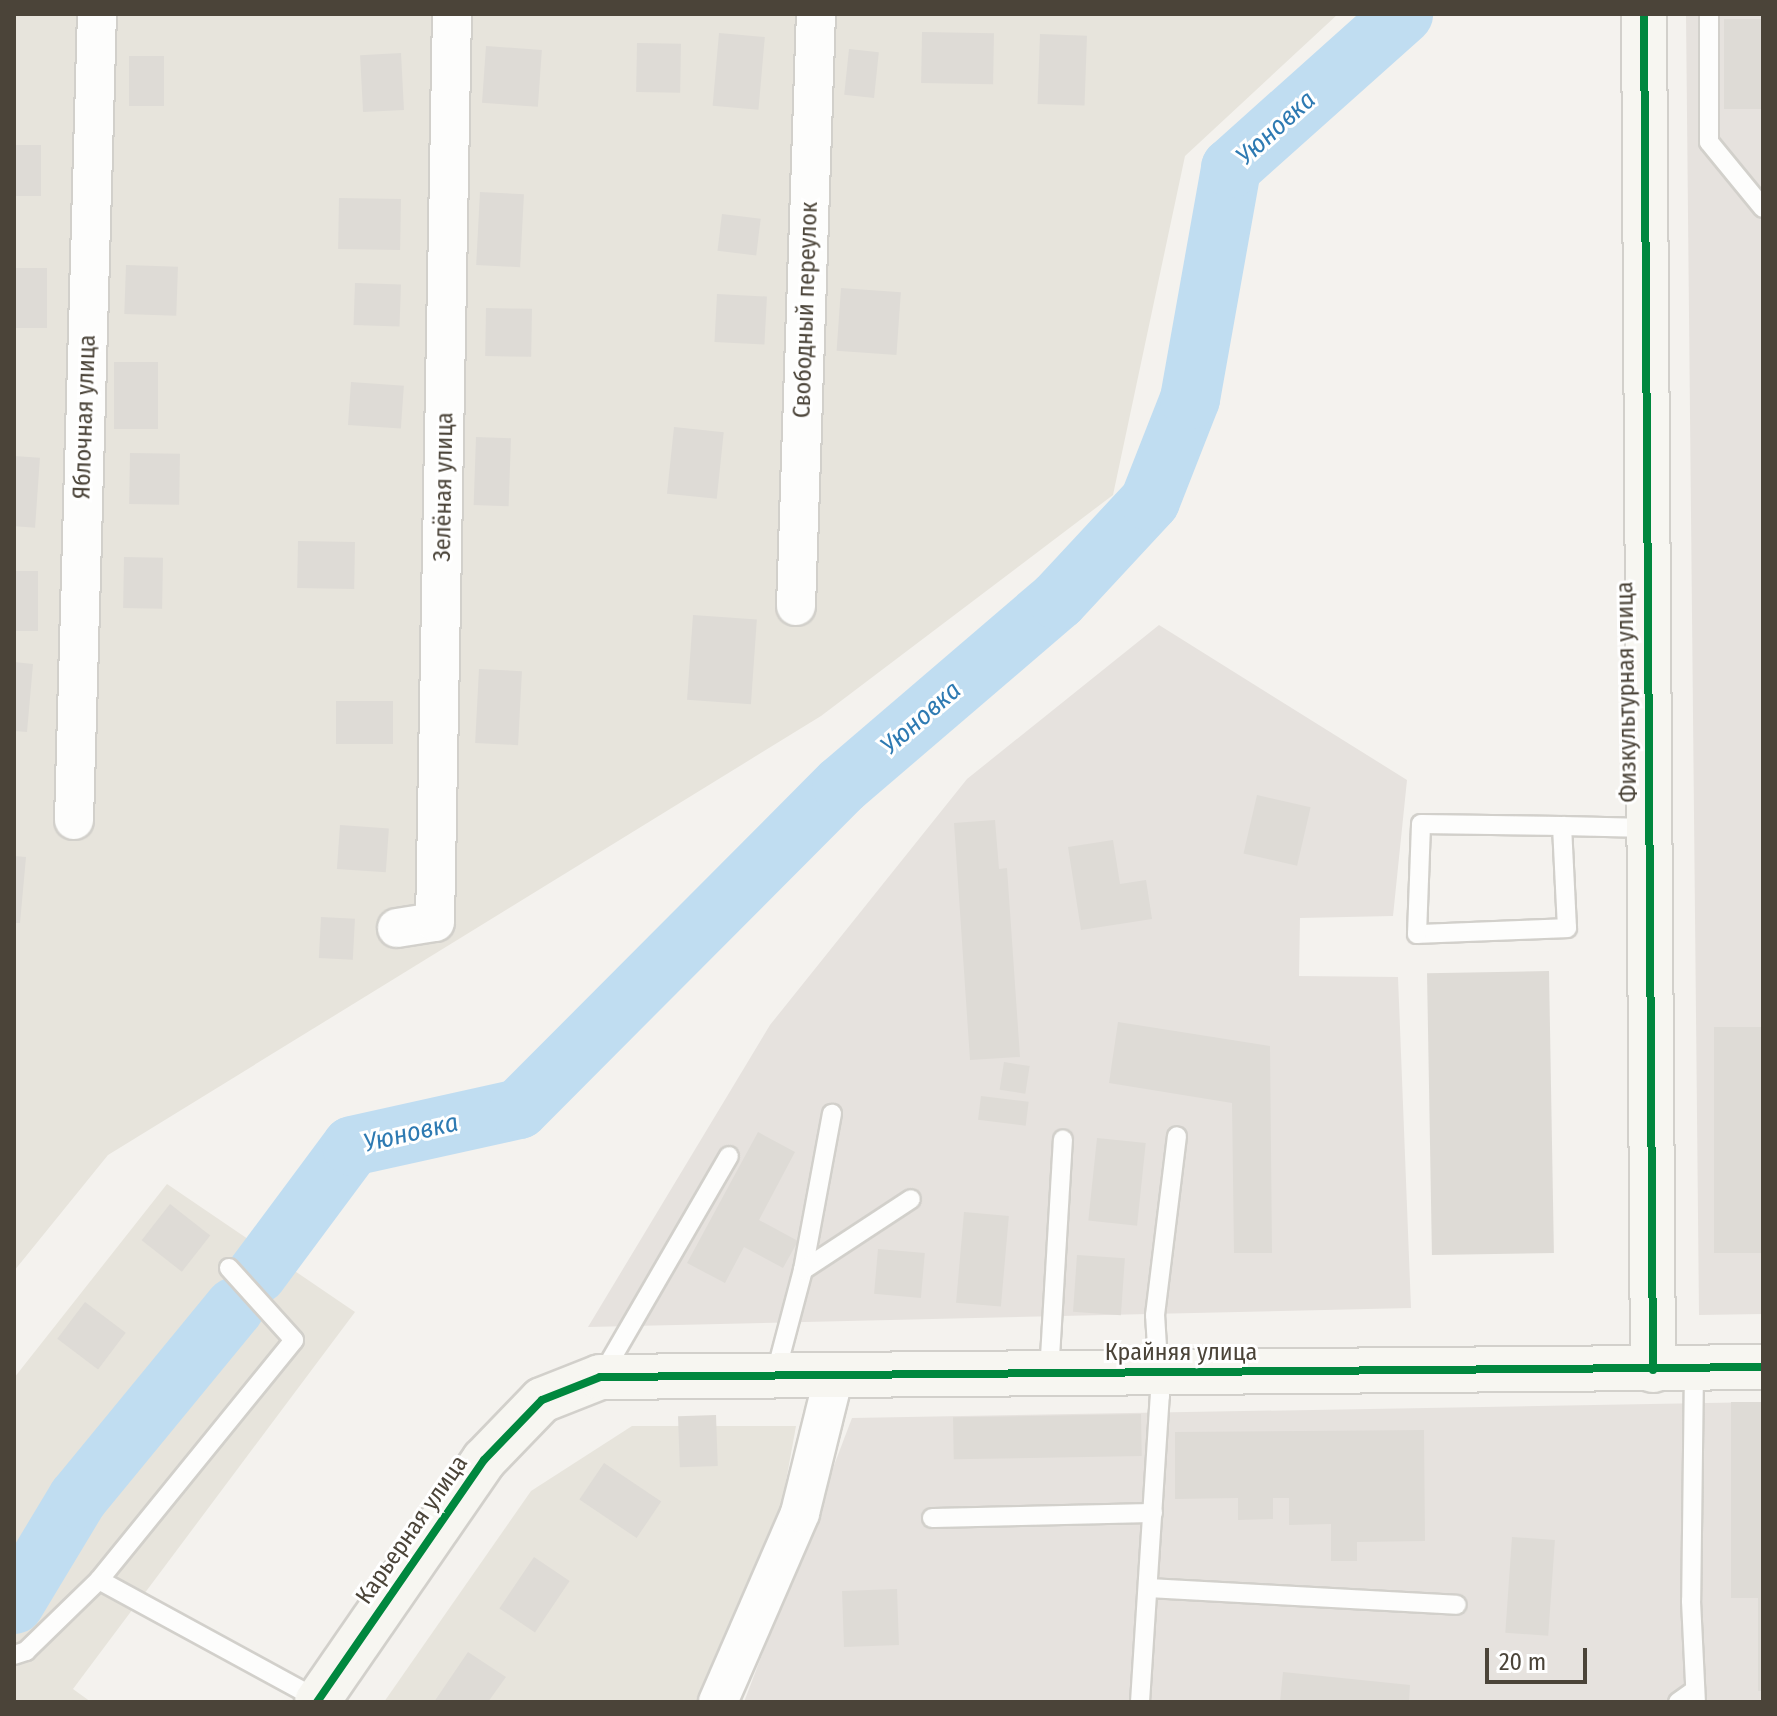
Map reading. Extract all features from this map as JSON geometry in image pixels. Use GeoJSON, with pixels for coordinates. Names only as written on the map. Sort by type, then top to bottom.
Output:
{"type":"FeatureCollection","features":[{"type":"Feature","properties":{"kind":"street","name":"Яблочная улица"},"geometry":{"type":"LineString","coordinates":[[74,820],[97,14]]}},
{"type":"Feature","properties":{"kind":"street","name":"Зелёная улица"},"geometry":{"type":"LineString","coordinates":[[397,928],[435,922],[452,14]]}},
{"type":"Feature","properties":{"kind":"street","name":"Свободный переулок"},"geometry":{"type":"LineString","coordinates":[[796,606],[816,14]]}},
{"type":"Feature","properties":{"kind":"street","name":"Физкультурная улица"},"geometry":{"type":"LineString","coordinates":[[1644,14],[1648,828],[1674,1369]]}},
{"type":"Feature","properties":{"kind":"street","name":"Крайняя улица"},"geometry":{"type":"LineString","coordinates":[[600,1377],[1763,1367]]}},
{"type":"Feature","properties":{"kind":"street"},"geometry":{"type":"LineString","coordinates":[[718,1702],[800,1513],[834,1376]]}},
{"type":"Feature","properties":{"kind":"street","name":"Карьерная улица"},"geometry":{"type":"LineString","coordinates":[[318,1701],[484,1460],[542,1400],[600,1377]]}},
{"type":"Feature","properties":{"kind":"lane"},"geometry":{"type":"LineString","coordinates":[[1709,14],[1709,142],[1763,208]]}},
{"type":"Feature","properties":{"kind":"lane"},"geometry":{"type":"LineString","coordinates":[[1562,826],[1567,928],[1417,934],[1421,824],[1562,826],[1648,828]]}},
{"type":"Feature","properties":{"kind":"lane"},"geometry":{"type":"LineString","coordinates":[[775,1376],[803,1270],[832,1114]]}},
{"type":"Feature","properties":{"kind":"lane"},"geometry":{"type":"LineString","coordinates":[[1140,1702],[1161,1373],[1155,1315],[1177,1136]]}},
{"type":"Feature","properties":{"kind":"lane"},"geometry":{"type":"LineString","coordinates":[[1049,1374],[1063,1139]]}},
{"type":"Feature","properties":{"kind":"lane"},"geometry":{"type":"LineString","coordinates":[[600,1377],[729,1156]]}},
{"type":"Feature","properties":{"kind":"lane"},"geometry":{"type":"LineString","coordinates":[[803,1270],[911,1199]]}},
{"type":"Feature","properties":{"kind":"lane"},"geometry":{"type":"LineString","coordinates":[[14,1655],[26,1651],[99,1580],[294,1340],[229,1268]]}},
{"type":"Feature","properties":{"kind":"lane"},"geometry":{"type":"LineString","coordinates":[[1674,1369],[1695,1696],[1678,1702]]}},
{"type":"Feature","properties":{"kind":"lane"},"geometry":{"type":"LineString","coordinates":[[932,1518],[1153,1513]]}},
{"type":"Feature","properties":{"kind":"lane"},"geometry":{"type":"LineString","coordinates":[[99,1580],[318,1701]]}},
{"type":"Feature","properties":{"kind":"lane"},"geometry":{"type":"LineString","coordinates":[[1148,1588],[1457,1605]]}},
{"type":"Feature","properties":{"kind":"shaded area"},"geometry":{"type":"Polygon","coordinates":[[[14,14],[1338,14],[1185,156],[1113,495],[821,716],[108,1155],[14,1271],[14,14]]]}},
{"type":"Feature","properties":{"kind":"shaded area"},"geometry":{"type":"Polygon","coordinates":[[[1686,14],[1763,14],[1763,1314],[1699,1315],[1686,14]]]}},
{"type":"Feature","properties":{"kind":"shaded area"},"geometry":{"type":"Polygon","coordinates":[[[1159,625],[1407,780],[1393,916],[1300,918],[1299,976],[1398,977],[1411,1308],[588,1327],[770,1025],[967,779],[1159,625]]]}},
{"type":"Feature","properties":{"kind":"shaded area"},"geometry":{"type":"Polygon","coordinates":[[[167,1184],[355,1312],[73,1689],[91,1702],[14,1702],[14,1378],[167,1184]]]}},
{"type":"Feature","properties":{"kind":"shaded area"},"geometry":{"type":"Polygon","coordinates":[[[1763,1402],[1763,1702],[744,1702],[852,1418],[1763,1402]]]}},
{"type":"Feature","properties":{"kind":"shaded area"},"geometry":{"type":"Polygon","coordinates":[[[632,1426],[796,1426],[780,1514],[696,1702],[384,1702],[531,1491],[632,1426]]]}},
{"type":"Feature","properties":{"kind":"building"},"geometry":{"type":"Polygon","coordinates":[[[1724,19],[1763,19],[1763,109],[1724,109],[1724,19]]]}},
{"type":"Feature","properties":{"kind":"building"},"geometry":{"type":"Polygon","coordinates":[[[922,32],[994,33],[993,84],[921,83],[922,32]]]}},
{"type":"Feature","properties":{"kind":"building"},"geometry":{"type":"Polygon","coordinates":[[[719,33],[765,37],[758,110],[713,106],[719,33]]]}},
{"type":"Feature","properties":{"kind":"building"},"geometry":{"type":"Polygon","coordinates":[[[1040,34],[1087,36],[1085,106],[1038,104],[1040,34]]]}},
{"type":"Feature","properties":{"kind":"building"},"geometry":{"type":"Polygon","coordinates":[[[637,43],[681,44],[680,93],[636,92],[637,43]]]}},
{"type":"Feature","properties":{"kind":"building"},"geometry":{"type":"Polygon","coordinates":[[[486,46],[542,50],[538,107],[482,103],[486,46]]]}},
{"type":"Feature","properties":{"kind":"building"},"geometry":{"type":"Polygon","coordinates":[[[849,49],[879,52],[874,98],[844,95],[849,49]]]}},
{"type":"Feature","properties":{"kind":"building"},"geometry":{"type":"Polygon","coordinates":[[[401,53],[404,110],[363,112],[360,55],[401,53]]]}},
{"type":"Feature","properties":{"kind":"building"},"geometry":{"type":"Polygon","coordinates":[[[129,56],[164,56],[164,106],[129,106],[129,56]]]}},
{"type":"Feature","properties":{"kind":"building"},"geometry":{"type":"Polygon","coordinates":[[[14,145],[41,145],[41,196],[14,196],[14,145]]]}},
{"type":"Feature","properties":{"kind":"building"},"geometry":{"type":"Polygon","coordinates":[[[480,192],[524,194],[520,267],[476,265],[480,192]]]}},
{"type":"Feature","properties":{"kind":"building"},"geometry":{"type":"Polygon","coordinates":[[[339,198],[401,199],[400,250],[338,249],[339,198]]]}},
{"type":"Feature","properties":{"kind":"building"},"geometry":{"type":"Polygon","coordinates":[[[722,214],[761,219],[756,255],[717,251],[722,214]]]}},
{"type":"Feature","properties":{"kind":"building"},"geometry":{"type":"Polygon","coordinates":[[[126,265],[178,267],[176,316],[124,314],[126,265]]]}},
{"type":"Feature","properties":{"kind":"building"},"geometry":{"type":"Polygon","coordinates":[[[14,268],[47,268],[47,328],[14,328],[14,268]]]}},
{"type":"Feature","properties":{"kind":"building"},"geometry":{"type":"Polygon","coordinates":[[[355,283],[401,285],[400,327],[354,325],[355,283]]]}},
{"type":"Feature","properties":{"kind":"building"},"geometry":{"type":"Polygon","coordinates":[[[841,288],[901,292],[896,355],[837,351],[841,288]]]}},
{"type":"Feature","properties":{"kind":"building"},"geometry":{"type":"Polygon","coordinates":[[[717,294],[767,297],[764,345],[714,342],[717,294]]]}},
{"type":"Feature","properties":{"kind":"building"},"geometry":{"type":"Polygon","coordinates":[[[486,308],[532,309],[531,357],[485,356],[486,308]]]}},
{"type":"Feature","properties":{"kind":"building"},"geometry":{"type":"Polygon","coordinates":[[[114,362],[158,362],[158,429],[114,429],[114,362]]]}},
{"type":"Feature","properties":{"kind":"building"},"geometry":{"type":"Polygon","coordinates":[[[351,382],[404,386],[401,429],[348,425],[351,382]]]}},
{"type":"Feature","properties":{"kind":"building"},"geometry":{"type":"Polygon","coordinates":[[[674,427],[724,432],[717,499],[667,494],[674,427]]]}},
{"type":"Feature","properties":{"kind":"building"},"geometry":{"type":"Polygon","coordinates":[[[476,437],[511,438],[509,506],[474,505],[476,437]]]}},
{"type":"Feature","properties":{"kind":"building"},"geometry":{"type":"Polygon","coordinates":[[[130,453],[180,454],[179,505],[129,504],[130,453]]]}},
{"type":"Feature","properties":{"kind":"building"},"geometry":{"type":"Polygon","coordinates":[[[14,456],[40,458],[35,528],[14,526],[14,456]]]}},
{"type":"Feature","properties":{"kind":"building"},"geometry":{"type":"Polygon","coordinates":[[[298,541],[355,542],[354,589],[297,588],[298,541]]]}},
{"type":"Feature","properties":{"kind":"building"},"geometry":{"type":"Polygon","coordinates":[[[124,557],[163,558],[162,609],[123,608],[124,557]]]}},
{"type":"Feature","properties":{"kind":"building"},"geometry":{"type":"Polygon","coordinates":[[[14,571],[38,571],[38,631],[14,631],[14,571]]]}},
{"type":"Feature","properties":{"kind":"building"},"geometry":{"type":"Polygon","coordinates":[[[693,615],[757,619],[751,704],[687,700],[693,615]]]}},
{"type":"Feature","properties":{"kind":"building"},"geometry":{"type":"Polygon","coordinates":[[[14,662],[33,664],[27,732],[14,731],[14,662]]]}},
{"type":"Feature","properties":{"kind":"building"},"geometry":{"type":"Polygon","coordinates":[[[479,669],[522,671],[518,745],[475,743],[479,669]]]}},
{"type":"Feature","properties":{"kind":"building"},"geometry":{"type":"Polygon","coordinates":[[[336,701],[393,701],[393,744],[336,744],[336,701]]]}},
{"type":"Feature","properties":{"kind":"building"},"geometry":{"type":"Polygon","coordinates":[[[1257,795],[1311,807],[1297,866],[1244,853],[1257,795]]]}},
{"type":"Feature","properties":{"kind":"building"},"geometry":{"type":"Polygon","coordinates":[[[995,820],[999,869],[1007,868],[1020,1057],[970,1060],[954,823],[995,820]]]}},
{"type":"Feature","properties":{"kind":"building"},"geometry":{"type":"Polygon","coordinates":[[[340,825],[389,828],[386,872],[337,869],[340,825]]]}},
{"type":"Feature","properties":{"kind":"building"},"geometry":{"type":"Polygon","coordinates":[[[1113,840],[1120,884],[1146,880],[1152,919],[1081,930],[1068,847],[1113,840]]]}},
{"type":"Feature","properties":{"kind":"building"},"geometry":{"type":"Polygon","coordinates":[[[14,856],[26,857],[20,923],[14,923],[14,856]]]}},
{"type":"Feature","properties":{"kind":"building"},"geometry":{"type":"Polygon","coordinates":[[[321,917],[355,919],[353,960],[319,958],[321,917]]]}},
{"type":"Feature","properties":{"kind":"building"},"geometry":{"type":"Polygon","coordinates":[[[1549,971],[1554,1253],[1432,1255],[1427,973],[1549,971]]]}},
{"type":"Feature","properties":{"kind":"building"},"geometry":{"type":"Polygon","coordinates":[[[1118,1022],[1270,1046],[1272,1253],[1234,1253],[1232,1103],[1109,1083],[1118,1022]]]}},
{"type":"Feature","properties":{"kind":"building"},"geometry":{"type":"Polygon","coordinates":[[[1714,1027],[1763,1027],[1763,1253],[1714,1253],[1714,1027]]]}},
{"type":"Feature","properties":{"kind":"building"},"geometry":{"type":"Polygon","coordinates":[[[1004,1062],[1030,1066],[1025,1094],[1000,1090],[1004,1062]]]}},
{"type":"Feature","properties":{"kind":"building"},"geometry":{"type":"Polygon","coordinates":[[[981,1096],[1029,1102],[1026,1126],[978,1120],[981,1096]]]}},
{"type":"Feature","properties":{"kind":"building"},"geometry":{"type":"Polygon","coordinates":[[[758,1132],[795,1152],[759,1220],[798,1241],[783,1268],[744,1247],[725,1283],[687,1263],[758,1132]]]}},
{"type":"Feature","properties":{"kind":"building"},"geometry":{"type":"Polygon","coordinates":[[[1097,1138],[1146,1143],[1137,1226],[1088,1221],[1097,1138]]]}},
{"type":"Feature","properties":{"kind":"building"},"geometry":{"type":"Polygon","coordinates":[[[170,1204],[210,1235],[182,1272],[142,1240],[170,1204]]]}},
{"type":"Feature","properties":{"kind":"building"},"geometry":{"type":"Polygon","coordinates":[[[964,1212],[1009,1216],[1001,1307],[956,1303],[964,1212]]]}},
{"type":"Feature","properties":{"kind":"building"},"geometry":{"type":"Polygon","coordinates":[[[878,1249],[925,1253],[921,1298],[874,1294],[878,1249]]]}},
{"type":"Feature","properties":{"kind":"building"},"geometry":{"type":"Polygon","coordinates":[[[1077,1255],[1125,1258],[1121,1315],[1073,1312],[1077,1255]]]}},
{"type":"Feature","properties":{"kind":"building"},"geometry":{"type":"Polygon","coordinates":[[[85,1302],[126,1333],[98,1369],[57,1339],[85,1302]]]}},
{"type":"Feature","properties":{"kind":"building"},"geometry":{"type":"Polygon","coordinates":[[[1731,1402],[1763,1402],[1763,1691],[1758,1691],[1758,1598],[1731,1598],[1731,1402]]]}},
{"type":"Feature","properties":{"kind":"building"},"geometry":{"type":"Polygon","coordinates":[[[1141,1414],[1142,1456],[954,1459],[953,1417],[1141,1414]]]}},
{"type":"Feature","properties":{"kind":"building"},"geometry":{"type":"Polygon","coordinates":[[[716,1415],[718,1466],[680,1467],[678,1416],[716,1415]]]}},
{"type":"Feature","properties":{"kind":"building"},"geometry":{"type":"Polygon","coordinates":[[[1424,1430],[1425,1541],[1357,1542],[1357,1561],[1331,1561],[1331,1524],[1289,1525],[1289,1498],[1273,1498],[1273,1519],[1238,1520],[1238,1498],[1175,1499],[1175,1432],[1424,1430]]]}},
{"type":"Feature","properties":{"kind":"building"},"geometry":{"type":"Polygon","coordinates":[[[604,1463],[661,1502],[637,1538],[579,1499],[604,1463]]]}},
{"type":"Feature","properties":{"kind":"building"},"geometry":{"type":"Polygon","coordinates":[[[1512,1537],[1555,1540],[1548,1636],[1505,1633],[1512,1537]]]}},
{"type":"Feature","properties":{"kind":"building"},"geometry":{"type":"Polygon","coordinates":[[[534,1557],[570,1581],[535,1632],[499,1608],[534,1557]]]}},
{"type":"Feature","properties":{"kind":"building"},"geometry":{"type":"Polygon","coordinates":[[[897,1589],[899,1645],[844,1647],[842,1591],[897,1589]]]}},
{"type":"Feature","properties":{"kind":"building"},"geometry":{"type":"Polygon","coordinates":[[[468,1652],[506,1677],[488,1702],[434,1702],[468,1652]]]}},
{"type":"Feature","properties":{"kind":"building"},"geometry":{"type":"Polygon","coordinates":[[[1283,1672],[1410,1685],[1409,1702],[1280,1702],[1283,1672]]]}},
{"type":"Feature","properties":{"kind":"waterway","name":"Уюновка"},"geometry":{"type":"LineString","coordinates":[[257,1274],[352,1146],[519,1109],[842,785],[1058,600],[1150,501],[1190,399],[1231,168],[1403,14]]}},
{"type":"Feature","properties":{"kind":"waterway","name":"Уюновка"},"geometry":{"type":"LineString","coordinates":[[14,1604],[78,1498],[235,1307]]}},
{"type":"Feature","properties":{"kind":"cycle path"},"geometry":{"type":"LineString","coordinates":[[1644,14],[1653,1370]]}},
{"type":"Feature","properties":{"kind":"cycle path"},"geometry":{"type":"LineString","coordinates":[[317,1702],[484,1460],[542,1400],[600,1377],[1763,1367]]}}]}
